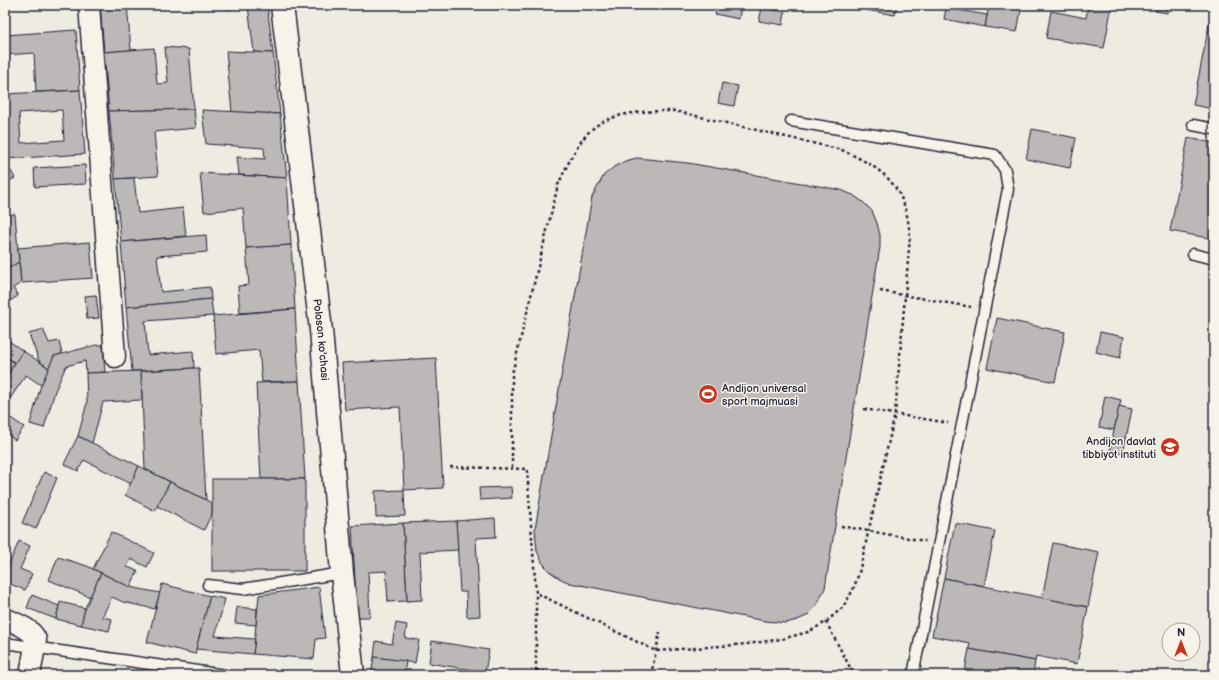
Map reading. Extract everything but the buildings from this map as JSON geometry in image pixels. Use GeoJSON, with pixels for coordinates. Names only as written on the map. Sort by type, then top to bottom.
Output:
{"type":"FeatureCollection","features":[{"type":"Feature","properties":{"kind":"street"},"geometry":{"type":"LineString","coordinates":[[89,5],[116,357]]}},
{"type":"Feature","properties":{"kind":"street","name":"Poloson ko'chasi"},"geometry":{"type":"LineString","coordinates":[[282,5],[321,330],[342,573],[353,675]]}},
{"type":"Feature","properties":{"kind":"street"},"geometry":{"type":"LineString","coordinates":[[5,618],[28,630],[34,635],[36,640],[30,675]]}},
{"type":"Feature","properties":{"kind":"lane"},"geometry":{"type":"LineString","coordinates":[[791,121],[995,155],[1005,170],[1008,189],[913,675]]}},
{"type":"Feature","properties":{"kind":"lane"},"geometry":{"type":"LineString","coordinates":[[1193,125],[1214,129]]}},
{"type":"Feature","properties":{"kind":"lane"},"geometry":{"type":"LineString","coordinates":[[1194,254],[1214,259]]}},
{"type":"Feature","properties":{"kind":"lane"},"geometry":{"type":"LineString","coordinates":[[208,585],[243,589],[342,573]]}},
{"type":"Feature","properties":{"kind":"lane"},"geometry":{"type":"LineString","coordinates":[[5,643],[224,675]]}},
{"type":"Feature","properties":{"kind":"path"},"geometry":{"type":"LineString","coordinates":[[512,468],[512,374],[558,186],[570,158],[587,134],[604,122],[627,114],[652,111],[675,111],[842,150],[867,161],[889,178],[902,198],[909,218],[910,237],[895,414],[859,573],[853,590],[843,607],[826,622],[808,632],[782,639],[748,644],[656,651],[536,593]]}},
{"type":"Feature","properties":{"kind":"path"},"geometry":{"type":"LineString","coordinates":[[880,291],[985,310]]}},
{"type":"Feature","properties":{"kind":"path"},"geometry":{"type":"LineString","coordinates":[[864,409],[962,426]]}},
{"type":"Feature","properties":{"kind":"path"},"geometry":{"type":"LineString","coordinates":[[450,467],[527,469],[536,593],[536,675]]}},
{"type":"Feature","properties":{"kind":"path"},"geometry":{"type":"LineString","coordinates":[[841,526],[939,544]]}},
{"type":"Feature","properties":{"kind":"path"},"geometry":{"type":"LineString","coordinates":[[826,622],[854,675]]}},
{"type":"Feature","properties":{"kind":"path"},"geometry":{"type":"LineString","coordinates":[[651,675],[660,632]]}},
{"type":"Feature","properties":{"kind":"path"},"geometry":{"type":"LineString","coordinates":[[536,670],[564,675]]}},
{"type":"Feature","properties":{"kind":"place","name":"Andijon universal sport majmuasi"},"geometry":{"type":"Point","coordinates":[708,394]}},
{"type":"Feature","properties":{"kind":"place","name":"Andijon davlat tibbiyot instituti"},"geometry":{"type":"Point","coordinates":[1170,447]}}]}
